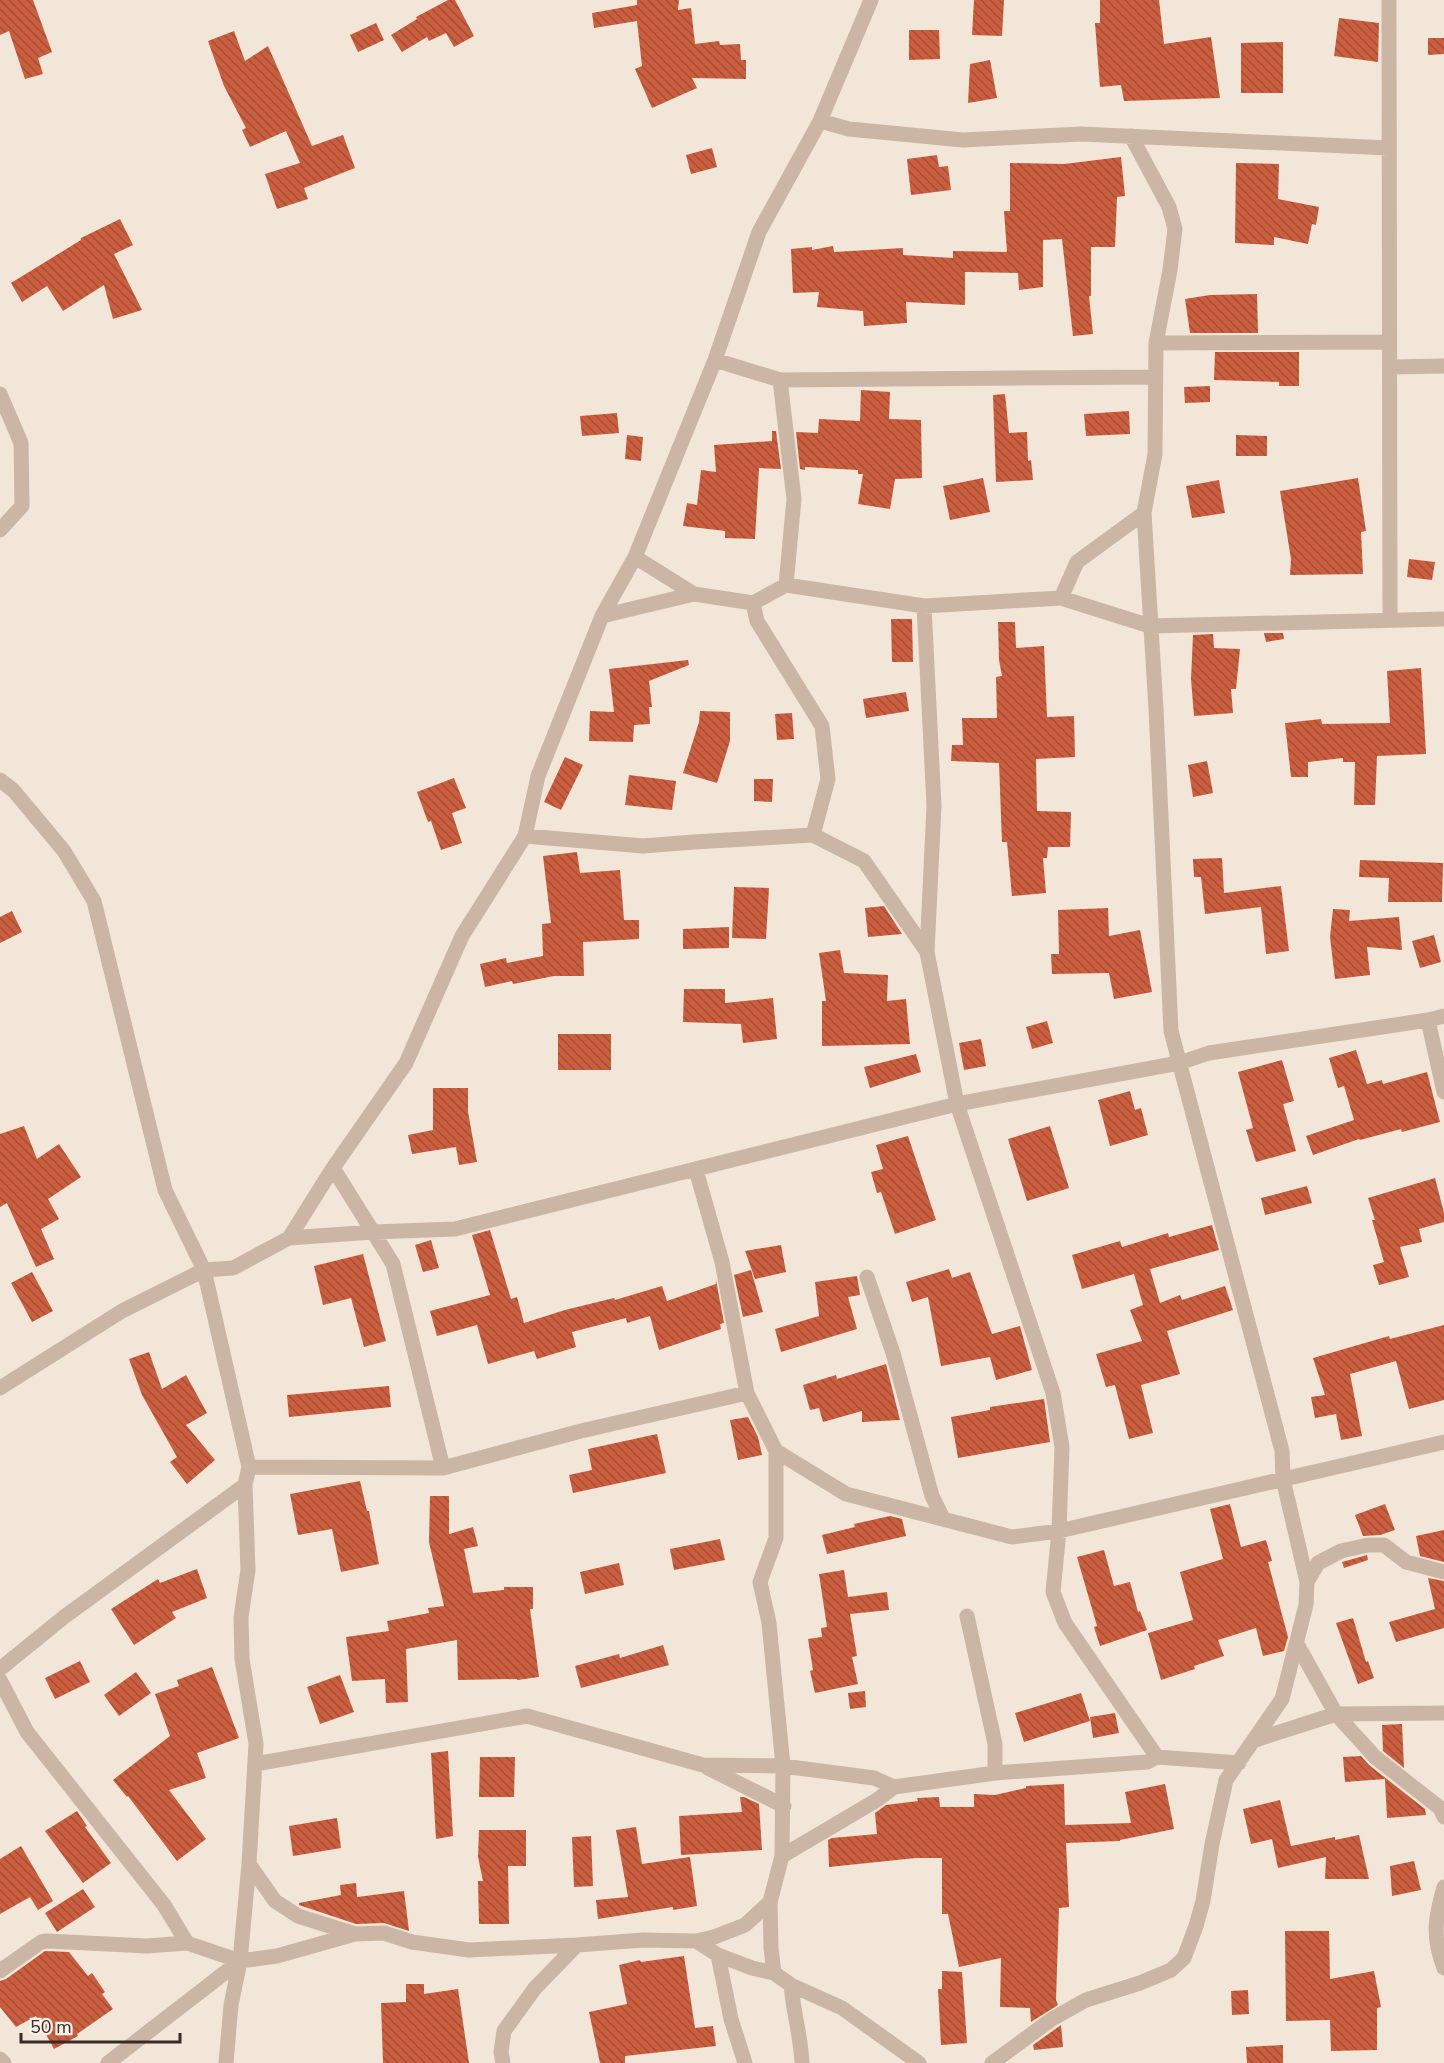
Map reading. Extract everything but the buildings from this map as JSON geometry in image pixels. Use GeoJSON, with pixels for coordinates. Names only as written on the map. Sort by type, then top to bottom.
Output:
{"type":"FeatureCollection","features":[{"type":"Feature","properties":{"kind":"street"},"geometry":{"type":"LineString","coordinates":[[289,1238],[333,1167],[406,1063],[462,936],[525,836],[538,776],[602,616],[635,556],[715,360],[759,232],[820,121],[871,0]]}},
{"type":"Feature","properties":{"kind":"street"},"geometry":{"type":"LineString","coordinates":[[1389,0],[1390,620]]}},
{"type":"Feature","properties":{"kind":"street"},"geometry":{"type":"LineString","coordinates":[[820,121],[849,129],[963,140],[1080,134],[1389,148]]}},
{"type":"Feature","properties":{"kind":"street"},"geometry":{"type":"LineString","coordinates":[[992,2063],[1052,2019],[1086,2000],[1140,1983],[1171,1970],[1184,1958],[1203,1901],[1212,1844],[1226,1780],[1282,1699],[1306,1605],[1307,1582],[1283,1479],[1282,1451],[1171,1031],[1144,513],[1155,454],[1156,343],[1170,270],[1175,228],[1169,207],[1131,136]]}},
{"type":"Feature","properties":{"kind":"street"},"geometry":{"type":"LineString","coordinates":[[1156,343],[1389,342]]}},
{"type":"Feature","properties":{"kind":"street"},"geometry":{"type":"LineString","coordinates":[[715,360],[780,380],[1155,376]]}},
{"type":"Feature","properties":{"kind":"street"},"geometry":{"type":"LineString","coordinates":[[1390,367],[1444,366]]}},
{"type":"Feature","properties":{"kind":"street"},"geometry":{"type":"LineString","coordinates":[[780,380],[794,499],[786,585]]}},
{"type":"Feature","properties":{"kind":"street"},"geometry":{"type":"LineString","coordinates":[[0,394],[21,443],[22,506],[0,530]]}},
{"type":"Feature","properties":{"kind":"street"},"geometry":{"type":"LineString","coordinates":[[1061,598],[1077,562],[1144,513]]}},
{"type":"Feature","properties":{"kind":"street"},"geometry":{"type":"LineString","coordinates":[[635,556],[694,594]]}},
{"type":"Feature","properties":{"kind":"street"},"geometry":{"type":"LineString","coordinates":[[602,616],[694,594],[753,603],[786,585],[924,606],[1061,598],[1150,626],[1444,619]]}},
{"type":"Feature","properties":{"kind":"street"},"geometry":{"type":"LineString","coordinates":[[753,603],[757,621],[822,726],[828,779],[813,835]]}},
{"type":"Feature","properties":{"kind":"street"},"geometry":{"type":"LineString","coordinates":[[924,606],[934,806],[927,952],[957,1104],[1053,1393],[1062,1447],[1059,1532],[1053,1592],[1065,1623],[1157,1757]]}},
{"type":"Feature","properties":{"kind":"street"},"geometry":{"type":"LineString","coordinates":[[0,780],[14,791],[64,850],[94,901],[165,1190],[204,1270],[249,1467],[245,1485],[248,1570],[241,1617],[242,1659],[256,1744],[249,1864],[240,1961],[231,2005],[226,2063]]}},
{"type":"Feature","properties":{"kind":"street"},"geometry":{"type":"LineString","coordinates":[[0,801],[14,791]]}},
{"type":"Feature","properties":{"kind":"street"},"geometry":{"type":"LineString","coordinates":[[525,836],[643,846],[813,835],[864,861],[927,952]]}},
{"type":"Feature","properties":{"kind":"street"},"geometry":{"type":"LineString","coordinates":[[0,1388],[122,1311],[204,1270],[233,1268],[289,1238],[455,1229],[957,1104],[1179,1063],[1209,1053],[1444,1016]]}},
{"type":"Feature","properties":{"kind":"street"},"geometry":{"type":"LineString","coordinates":[[1428,1020],[1444,1092]]}},
{"type":"Feature","properties":{"kind":"street"},"geometry":{"type":"LineString","coordinates":[[333,1167],[393,1264],[443,1468]]}},
{"type":"Feature","properties":{"kind":"street"},"geometry":{"type":"LineString","coordinates":[[696,1170],[722,1262],[747,1393],[776,1451],[776,1538],[760,1582],[770,1623],[783,1767],[782,1856],[770,1902],[774,1973]]}},
{"type":"Feature","properties":{"kind":"street"},"geometry":{"type":"LineString","coordinates":[[867,1277],[894,1353],[932,1496],[944,1518]]}},
{"type":"Feature","properties":{"kind":"street"},"geometry":{"type":"LineString","coordinates":[[249,1467],[443,1468],[581,1431],[747,1393]]}},
{"type":"Feature","properties":{"kind":"street"},"geometry":{"type":"LineString","coordinates":[[776,1451],[846,1494],[1012,1537],[1059,1532],[1444,1442]]}},
{"type":"Feature","properties":{"kind":"street"},"geometry":{"type":"LineString","coordinates":[[0,1669],[64,1617],[245,1485]]}},
{"type":"Feature","properties":{"kind":"street"},"geometry":{"type":"LineString","coordinates":[[1307,1582],[1318,1563],[1341,1551],[1368,1545],[1384,1545],[1406,1562],[1444,1572]]}},
{"type":"Feature","properties":{"kind":"street"},"geometry":{"type":"LineString","coordinates":[[967,1616],[995,1744],[995,1773]]}},
{"type":"Feature","properties":{"kind":"street"},"geometry":{"type":"LineString","coordinates":[[1297,1644],[1336,1714],[1376,1757],[1440,1808],[1444,1817]]}},
{"type":"Feature","properties":{"kind":"street"},"geometry":{"type":"LineString","coordinates":[[0,1680],[27,1732],[164,1905],[187,1943]]}},
{"type":"Feature","properties":{"kind":"street"},"geometry":{"type":"LineString","coordinates":[[1255,1740],[1336,1714],[1444,1713]]}},
{"type":"Feature","properties":{"kind":"street"},"geometry":{"type":"LineString","coordinates":[[255,1764],[527,1716],[703,1765],[784,1806]]}},
{"type":"Feature","properties":{"kind":"street"},"geometry":{"type":"LineString","coordinates":[[782,1856],[877,1800],[894,1787],[995,1773],[1147,1762],[1157,1757],[1239,1762]]}},
{"type":"Feature","properties":{"kind":"street"},"geometry":{"type":"LineString","coordinates":[[703,1765],[783,1767],[874,1778],[894,1787]]}},
{"type":"Feature","properties":{"kind":"street"},"geometry":{"type":"LineString","coordinates":[[249,1864],[275,1901],[298,1916],[355,1934]]}},
{"type":"Feature","properties":{"kind":"street"},"geometry":{"type":"LineString","coordinates":[[1444,1887],[1436,1917],[1436,1947],[1444,1968]]}},
{"type":"Feature","properties":{"kind":"street"},"geometry":{"type":"LineString","coordinates":[[0,1971],[41,1942],[47,1941],[147,1946],[187,1943],[240,1961],[278,1956],[355,1934],[384,1933],[412,1942],[469,1950],[577,1946],[643,1940],[696,1941],[745,1925],[770,1902]]}},
{"type":"Feature","properties":{"kind":"street"},"geometry":{"type":"LineString","coordinates":[[696,1941],[718,1955],[752,1968],[774,1973],[791,1985],[842,2008],[919,2063]]}},
{"type":"Feature","properties":{"kind":"street"},"geometry":{"type":"LineString","coordinates":[[502,2063],[504,2031],[535,1988],[577,1946]]}},
{"type":"Feature","properties":{"kind":"street"},"geometry":{"type":"LineString","coordinates":[[718,1955],[731,2019],[746,2063]]}},
{"type":"Feature","properties":{"kind":"street"},"geometry":{"type":"LineString","coordinates":[[108,2063],[240,1961]]}},
{"type":"Feature","properties":{"kind":"street"},"geometry":{"type":"LineString","coordinates":[[791,1985],[793,2008],[801,2043],[802,2063]]}},
{"type":"Feature","properties":{"kind":"street"},"geometry":{"type":"LineString","coordinates":[[0,2059],[4,2063]]}}]}
